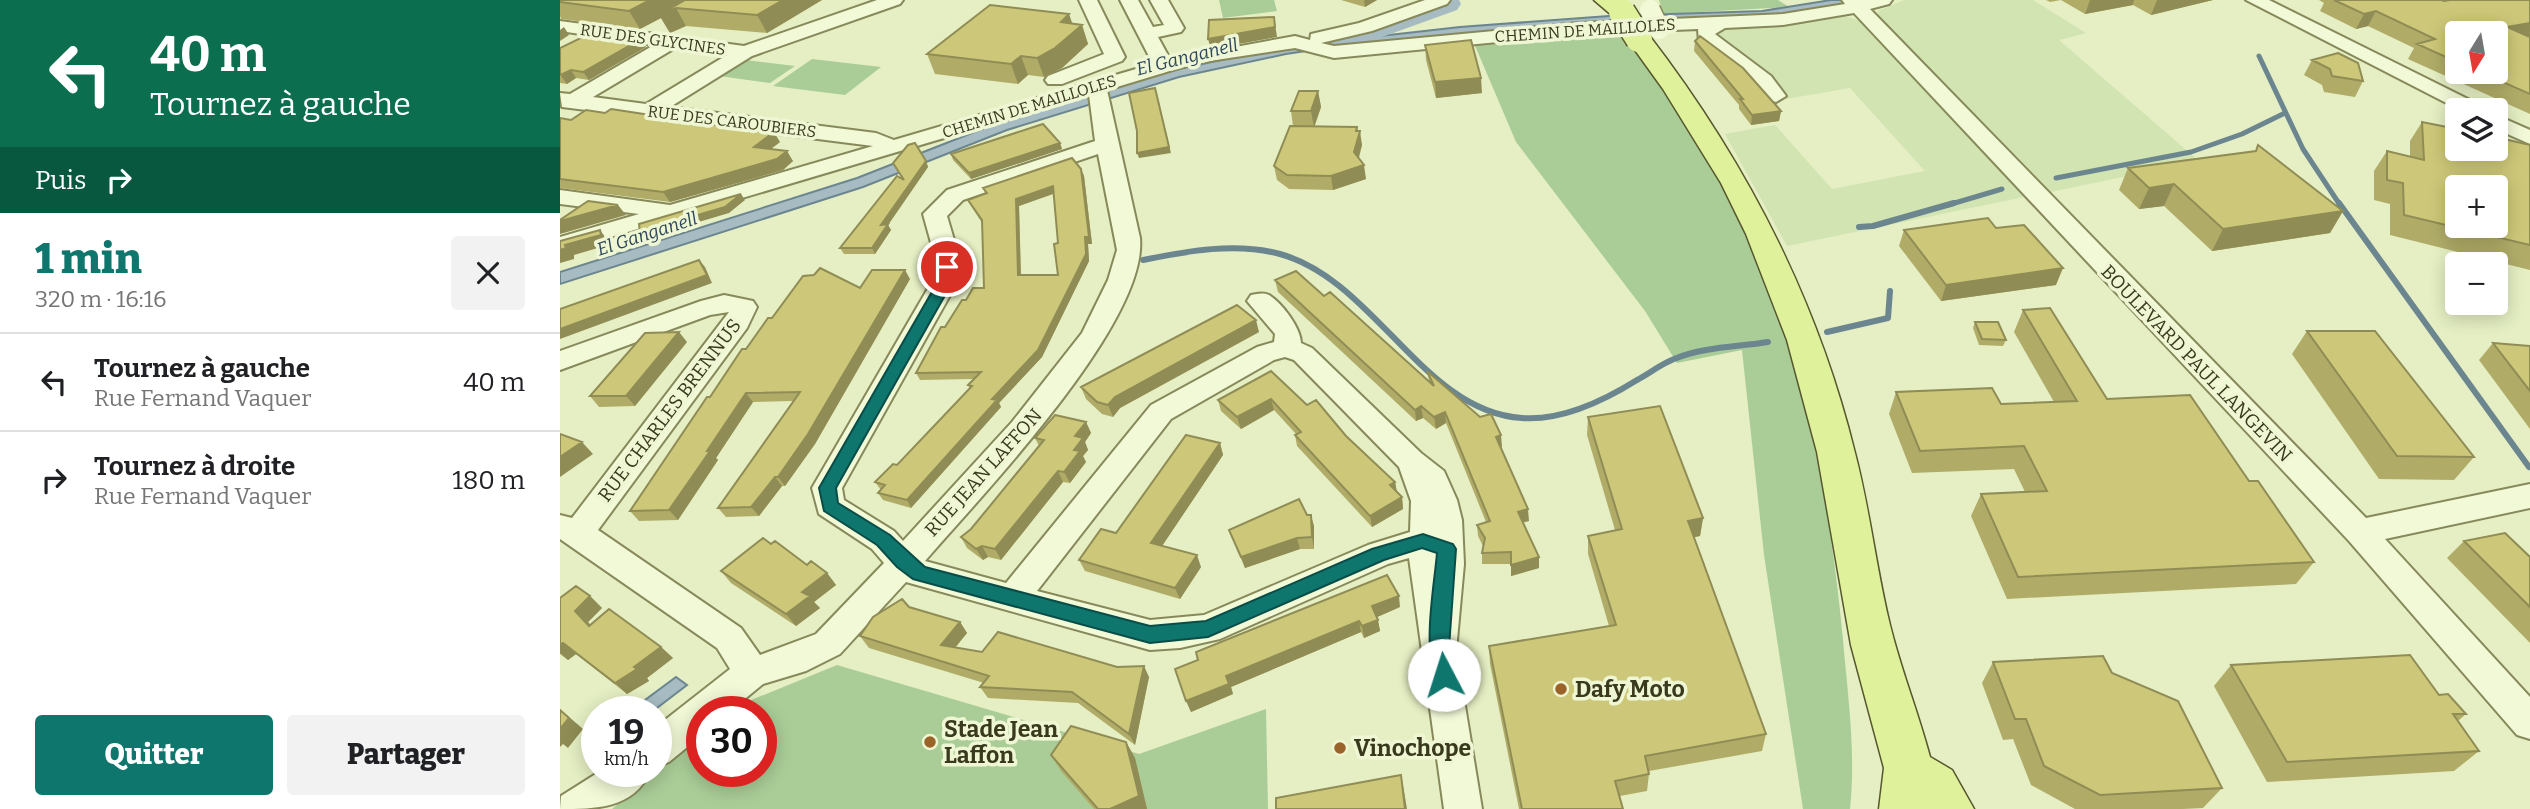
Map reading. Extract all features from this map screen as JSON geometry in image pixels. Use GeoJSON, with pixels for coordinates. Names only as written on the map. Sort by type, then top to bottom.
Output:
{"type":"FeatureCollection","features":[{"type":"Feature","properties":{"kind":"main road"},"geometry":{"type":"LineString","coordinates":[[1634,13],[1666,73],[1746,199],[1796,315],[1836,452],[1873,645],[1907,790],[1934,787],[1950,809]]}},
{"type":"Feature","properties":{"kind":"street"},"geometry":{"type":"LineString","coordinates":[[650,110],[745,52],[894,0]]}},
{"type":"Feature","properties":{"kind":"street"},"geometry":{"type":"LineString","coordinates":[[1088,0],[1142,52]]}},
{"type":"Feature","properties":{"kind":"street"},"geometry":{"type":"LineString","coordinates":[[1129,0],[1142,52]]}},
{"type":"Feature","properties":{"kind":"street"},"geometry":{"type":"LineString","coordinates":[[980,104],[1142,52],[1175,28],[1158,0]]}},
{"type":"Feature","properties":{"kind":"street"},"geometry":{"type":"LineString","coordinates":[[1297,42],[1342,34],[1441,0]]}},
{"type":"Feature","properties":{"kind":"street"},"geometry":{"type":"LineString","coordinates":[[2255,0],[2450,98]]}},
{"type":"Feature","properties":{"kind":"street","name":"CHEMIN DE MAILLOLES"},"geometry":{"type":"LineString","coordinates":[[560,246],[892,147],[1099,95],[1142,52],[1297,42],[1334,52],[1610,27],[1712,28],[1788,20],[1863,3]]}},
{"type":"Feature","properties":{"kind":"street","name":"BOULEVARD PAUL LANGEVIN"},"geometry":{"type":"LineString","coordinates":[[1863,3],[2360,533],[2530,723]]}},
{"type":"Feature","properties":{"kind":"street"},"geometry":{"type":"LineString","coordinates":[[1634,13],[1712,28],[1706,38],[1712,46],[1764,79],[1776,96]]}},
{"type":"Feature","properties":{"kind":"street","name":"RUE DES GLYCINES"},"geometry":{"type":"LineString","coordinates":[[560,26],[643,38],[669,34],[745,52]]}},
{"type":"Feature","properties":{"kind":"street"},"geometry":{"type":"LineString","coordinates":[[572,44],[595,32]]}},
{"type":"Feature","properties":{"kind":"street"},"geometry":{"type":"LineString","coordinates":[[564,103],[669,34]]}},
{"type":"Feature","properties":{"kind":"street","name":"RUE JEAN LAFFON"},"geometry":{"type":"LineString","coordinates":[[672,737],[752,672],[793,660],[828,644],[845,629],[1022,429],[1094,335],[1120,280],[1129,250],[1106,144],[1099,95]]}},
{"type":"Feature","properties":{"kind":"street","name":"RUE DES CAROUBIERS"},"geometry":{"type":"LineString","coordinates":[[564,103],[650,110],[876,139],[892,147]]}},
{"type":"Feature","properties":{"kind":"street"},"geometry":{"type":"LineString","coordinates":[[2508,127],[2530,138]]}},
{"type":"Feature","properties":{"kind":"street"},"geometry":{"type":"LineString","coordinates":[[1106,144],[955,195],[935,214],[935,222],[946,248],[947,267],[940,290],[827,488],[830,506],[883,540],[903,562],[919,573],[1150,635],[1208,629],[1345,572],[1387,565],[1431,552]]}},
{"type":"Feature","properties":{"kind":"street"},"geometry":{"type":"LineString","coordinates":[[560,197],[673,212]]}},
{"type":"Feature","properties":{"kind":"street"},"geometry":{"type":"LineString","coordinates":[[560,223],[591,201]]}},
{"type":"Feature","properties":{"kind":"street"},"geometry":{"type":"LineString","coordinates":[[1260,301],[1289,332],[1287,348]]}},
{"type":"Feature","properties":{"kind":"street","name":"RUE CHARLES BRENNUS"},"geometry":{"type":"LineString","coordinates":[[560,360],[701,309],[724,303],[744,307],[738,322],[569,530]]}},
{"type":"Feature","properties":{"kind":"street"},"geometry":{"type":"LineString","coordinates":[[1014,597],[1161,412],[1266,353],[1287,348],[1303,354],[1411,461],[1434,479],[1446,509],[1431,552],[1440,648],[1463,809]]}},
{"type":"Feature","properties":{"kind":"street"},"geometry":{"type":"LineString","coordinates":[[2360,533],[2530,496]]}},
{"type":"Feature","properties":{"kind":"street"},"geometry":{"type":"LineString","coordinates":[[569,530],[729,638],[752,672]]}},
{"type":"Feature","properties":{"kind":"street"},"geometry":{"type":"LineString","coordinates":[[575,809],[608,787]]}},
{"type":"Feature","properties":{"kind":"green space"},"geometry":{"type":"Polygon","coordinates":[[[1219,0],[1274,0],[1277,11],[1223,18],[1219,0]]]}},
{"type":"Feature","properties":{"kind":"green space"},"geometry":{"type":"Polygon","coordinates":[[[1659,0],[1778,0],[1789,7],[1663,14],[1659,0]]]}},
{"type":"Feature","properties":{"kind":"green space"},"geometry":{"type":"Polygon","coordinates":[[[1904,0],[2033,0],[2086,33],[2059,40],[2199,161],[2046,193],[1879,18],[1878,11],[1904,0]]]}},
{"type":"Feature","properties":{"kind":"green space"},"geometry":{"type":"Polygon","coordinates":[[[1845,16],[1860,21],[2024,197],[1787,246],[1725,134],[1775,125],[1832,189],[1925,171],[1850,88],[1786,99],[1765,75],[1716,37],[1727,27],[1845,16]]]}},
{"type":"Feature","properties":{"kind":"green space"},"geometry":{"type":"Polygon","coordinates":[[[1620,29],[1680,113],[1732,202],[1776,307],[1793,361],[1819,471],[1837,584],[1851,725],[1850,809],[1803,809],[1764,555],[1742,350],[1677,363],[1645,311],[1516,142],[1473,41],[1620,29]]]}},
{"type":"Feature","properties":{"kind":"green space"},"geometry":{"type":"Polygon","coordinates":[[[812,59],[881,67],[845,95],[773,86],[812,59]]]}},
{"type":"Feature","properties":{"kind":"green space"},"geometry":{"type":"Polygon","coordinates":[[[746,60],[795,66],[770,83],[719,76],[746,60]]]}},
{"type":"Feature","properties":{"kind":"green space","name":"Stade Jean Laffon"},"geometry":{"type":"Polygon","coordinates":[[[837,665],[1139,754],[1266,709],[1268,809],[612,809],[637,787],[672,787],[672,756],[686,744],[686,787],[777,787],[777,696],[761,696],[837,665]]]}},
{"type":"Feature","properties":{"kind":"water"},"geometry":{"type":"Polygon","coordinates":[[[1831,0],[1866,0],[1805,13],[1339,46],[1286,54],[1179,77],[1007,130],[863,187],[560,284],[560,272],[857,178],[1000,122],[1174,70],[1282,47],[1460,27],[1609,16],[1762,11],[1831,0]]]}},
{"type":"Feature","properties":{"kind":"water"},"geometry":{"type":"Polygon","coordinates":[[[676,677],[687,685],[672,696],[650,696],[676,677]]]}},
{"type":"Feature","properties":{"kind":"building"},"geometry":{"type":"Polygon","coordinates":[[[560,0],[650,0],[629,11],[560,0]]]}},
{"type":"Feature","properties":{"kind":"building"},"geometry":{"type":"Polygon","coordinates":[[[685,0],[783,0],[757,15],[676,8],[659,15],[685,0]]]}},
{"type":"Feature","properties":{"kind":"building"},"geometry":{"type":"Polygon","coordinates":[[[2334,0],[2530,0],[2530,23],[2508,27],[2508,21],[2445,21],[2445,57],[2417,44],[2435,39],[2376,11],[2364,14],[2334,0]]]}},
{"type":"Feature","properties":{"kind":"building"},"geometry":{"type":"Polygon","coordinates":[[[990,5],[1069,14],[1061,22],[1082,25],[1055,48],[1037,58],[1021,56],[1011,64],[927,54],[990,5]]]}},
{"type":"Feature","properties":{"kind":"building"},"geometry":{"type":"Polygon","coordinates":[[[1274,17],[1275,27],[1208,39],[1209,20],[1274,17]]]}},
{"type":"Feature","properties":{"kind":"building"},"geometry":{"type":"Polygon","coordinates":[[[2508,27],[2530,37],[2530,94],[2507,84],[2508,27]]]}},
{"type":"Feature","properties":{"kind":"building"},"geometry":{"type":"Polygon","coordinates":[[[593,32],[641,39],[583,72],[571,70],[560,75],[560,48],[593,32]]]}},
{"type":"Feature","properties":{"kind":"building"},"geometry":{"type":"Polygon","coordinates":[[[1700,36],[1743,68],[1781,111],[1752,115],[1740,99],[1743,99],[1695,41],[1700,36]]]}},
{"type":"Feature","properties":{"kind":"building"},"geometry":{"type":"Polygon","coordinates":[[[1471,40],[1481,78],[1435,82],[1425,45],[1471,40]]]}},
{"type":"Feature","properties":{"kind":"building"},"geometry":{"type":"Polygon","coordinates":[[[2338,53],[2358,63],[2363,81],[2332,76],[2330,69],[2312,60],[2338,53]]]}},
{"type":"Feature","properties":{"kind":"building"},"geometry":{"type":"Polygon","coordinates":[[[1155,88],[1169,147],[1137,153],[1137,131],[1129,93],[1155,88]]]}},
{"type":"Feature","properties":{"kind":"building"},"geometry":{"type":"Polygon","coordinates":[[[1299,91],[1318,91],[1311,111],[1291,111],[1299,91]]]}},
{"type":"Feature","properties":{"kind":"building"},"geometry":{"type":"Polygon","coordinates":[[[611,109],[662,119],[774,132],[754,147],[787,151],[777,159],[663,192],[560,179],[560,118],[571,120],[586,110],[605,113],[611,109]]]}},
{"type":"Feature","properties":{"kind":"building"},"geometry":{"type":"Polygon","coordinates":[[[2422,122],[2445,127],[2445,161],[2508,161],[2508,140],[2530,145],[2530,245],[2501,238],[2508,238],[2508,175],[2445,175],[2445,225],[2404,215],[2403,183],[2387,180],[2387,151],[2424,160],[2422,122]]]}},
{"type":"Feature","properties":{"kind":"building"},"geometry":{"type":"Polygon","coordinates":[[[1043,124],[1060,143],[969,173],[951,154],[1043,124]]]}},
{"type":"Feature","properties":{"kind":"building"},"geometry":{"type":"Polygon","coordinates":[[[1290,126],[1357,127],[1356,131],[1360,131],[1354,152],[1364,165],[1331,176],[1287,175],[1274,166],[1290,126]]]}},
{"type":"Feature","properties":{"kind":"building"},"geometry":{"type":"Polygon","coordinates":[[[915,143],[926,161],[881,225],[888,224],[872,248],[840,248],[897,176],[904,180],[893,163],[908,145],[915,143]]]}},
{"type":"Feature","properties":{"kind":"building"},"geometry":{"type":"Polygon","coordinates":[[[2258,145],[2343,211],[2223,229],[2174,184],[2149,188],[2128,168],[2256,151],[2258,145]]]}},
{"type":"Feature","properties":{"kind":"building"},"geometry":{"type":"Polygon","coordinates":[[[1072,158],[1081,169],[1089,237],[1085,237],[1086,254],[1038,350],[992,399],[997,400],[907,500],[878,493],[885,485],[875,482],[893,464],[897,465],[972,386],[968,385],[981,372],[916,373],[941,327],[945,327],[962,300],[966,300],[973,288],[984,288],[982,220],[968,200],[987,193],[983,188],[1072,158]],[[1053,186],[1016,199],[1018,275],[1058,275],[1054,244],[1058,243],[1053,186]]]}},
{"type":"Feature","properties":{"kind":"building"},"geometry":{"type":"Polygon","coordinates":[[[741,194],[725,207],[640,232],[639,224],[741,194]]]}},
{"type":"Feature","properties":{"kind":"building"},"geometry":{"type":"Polygon","coordinates":[[[588,201],[618,205],[560,221],[560,220],[588,201]]]}},
{"type":"Feature","properties":{"kind":"building"},"geometry":{"type":"Polygon","coordinates":[[[1988,218],[1996,228],[2024,225],[2063,268],[1946,285],[1904,230],[1988,218]]]}},
{"type":"Feature","properties":{"kind":"building"},"geometry":{"type":"Polygon","coordinates":[[[600,230],[601,235],[565,245],[566,248],[560,250],[560,241],[600,230]]]}},
{"type":"Feature","properties":{"kind":"building"},"geometry":{"type":"Polygon","coordinates":[[[699,260],[707,275],[560,329],[560,309],[699,260]]]}},
{"type":"Feature","properties":{"kind":"building"},"geometry":{"type":"Polygon","coordinates":[[[820,268],[860,288],[872,270],[905,270],[808,434],[778,477],[775,477],[751,507],[718,508],[800,392],[746,393],[669,510],[630,511],[742,349],[746,349],[768,318],[772,318],[803,276],[814,275],[820,268]]]}},
{"type":"Feature","properties":{"kind":"building"},"geometry":{"type":"Polygon","coordinates":[[[1296,271],[1324,296],[1330,292],[1434,386],[1427,371],[1480,417],[1491,414],[1501,435],[1496,437],[1528,509],[1518,512],[1539,557],[1511,565],[1511,552],[1482,553],[1485,538],[1477,525],[1490,521],[1445,412],[1434,417],[1421,406],[1415,410],[1275,280],[1296,271]]]}},
{"type":"Feature","properties":{"kind":"building"},"geometry":{"type":"Polygon","coordinates":[[[1237,305],[1256,320],[1115,397],[1108,405],[1097,402],[1081,387],[1237,305]]]}},
{"type":"Feature","properties":{"kind":"building"},"geometry":{"type":"Polygon","coordinates":[[[2050,308],[2107,399],[2190,395],[2249,481],[2258,481],[2314,562],[2018,577],[1981,494],[2047,491],[2024,446],[1920,451],[1896,392],[1992,388],[2001,404],[2077,401],[2023,310],[2050,308]]]}},
{"type":"Feature","properties":{"kind":"building"},"geometry":{"type":"Polygon","coordinates":[[[1975,322],[1998,322],[2006,340],[1982,339],[1975,322]]]}},
{"type":"Feature","properties":{"kind":"building"},"geometry":{"type":"Polygon","coordinates":[[[2307,331],[2375,331],[2474,457],[2397,456],[2307,331]]]}},
{"type":"Feature","properties":{"kind":"building"},"geometry":{"type":"Polygon","coordinates":[[[679,332],[626,396],[590,396],[645,333],[679,332]]]}},
{"type":"Feature","properties":{"kind":"building"},"geometry":{"type":"Polygon","coordinates":[[[2493,343],[2530,346],[2530,391],[2493,343]]]}},
{"type":"Feature","properties":{"kind":"building"},"geometry":{"type":"Polygon","coordinates":[[[1271,371],[1307,405],[1316,400],[1346,436],[1395,482],[1390,485],[1402,497],[1370,516],[1295,435],[1301,432],[1271,399],[1237,417],[1218,400],[1271,371]]]}},
{"type":"Feature","properties":{"kind":"building"},"geometry":{"type":"Polygon","coordinates":[[[1660,406],[1703,518],[1688,521],[1766,734],[1645,756],[1649,774],[1615,781],[1623,809],[1522,809],[1489,646],[1616,625],[1588,536],[1622,529],[1588,417],[1660,406]]]}},
{"type":"Feature","properties":{"kind":"building"},"geometry":{"type":"Polygon","coordinates":[[[1055,415],[1086,422],[1075,436],[1083,438],[1074,450],[1080,451],[1064,472],[1058,471],[995,549],[982,546],[976,549],[961,537],[971,529],[1044,440],[1035,438],[1055,415]]]}},
{"type":"Feature","properties":{"kind":"building"},"geometry":{"type":"Polygon","coordinates":[[[560,434],[582,442],[560,457],[560,434]]]}},
{"type":"Feature","properties":{"kind":"building"},"geometry":{"type":"Polygon","coordinates":[[[1186,435],[1220,443],[1151,543],[1197,555],[1175,588],[1079,560],[1101,529],[1116,533],[1186,435]]]}},
{"type":"Feature","properties":{"kind":"building"},"geometry":{"type":"Polygon","coordinates":[[[1299,499],[1307,515],[1311,515],[1312,537],[1297,538],[1241,557],[1229,530],[1299,499]]]}},
{"type":"Feature","properties":{"kind":"building"},"geometry":{"type":"Polygon","coordinates":[[[2505,533],[2530,557],[2530,607],[2464,541],[2505,533]]]}},
{"type":"Feature","properties":{"kind":"building"},"geometry":{"type":"Polygon","coordinates":[[[763,538],[771,544],[775,541],[807,565],[811,561],[827,573],[802,592],[810,596],[786,614],[721,571],[763,538]]]}},
{"type":"Feature","properties":{"kind":"building"},"geometry":{"type":"Polygon","coordinates":[[[1387,575],[1399,596],[1372,606],[1378,620],[1362,626],[1359,621],[1226,676],[1229,684],[1186,701],[1175,669],[1198,660],[1196,652],[1387,575]]]}},
{"type":"Feature","properties":{"kind":"building"},"geometry":{"type":"Polygon","coordinates":[[[576,586],[590,596],[575,611],[589,626],[609,609],[661,647],[634,667],[637,669],[615,683],[563,643],[560,645],[560,598],[576,586]]]}},
{"type":"Feature","properties":{"kind":"building"},"geometry":{"type":"Polygon","coordinates":[[[902,599],[909,607],[960,622],[941,645],[982,652],[998,632],[1117,667],[1144,666],[1129,734],[1072,692],[980,687],[989,676],[860,636],[873,617],[902,599]]]}},
{"type":"Feature","properties":{"kind":"building"},"geometry":{"type":"Polygon","coordinates":[[[2410,655],[2439,695],[2448,694],[2466,714],[2453,714],[2479,751],[2287,762],[2231,665],[2410,655]]]}},
{"type":"Feature","properties":{"kind":"building"},"geometry":{"type":"Polygon","coordinates":[[[2103,656],[2112,673],[2178,701],[2222,788],[2100,795],[2044,766],[2026,719],[2015,719],[1993,662],[2103,656]]]}},
{"type":"Feature","properties":{"kind":"building"},"geometry":{"type":"Polygon","coordinates":[[[560,710],[569,718],[560,729],[560,710]]]}},
{"type":"Feature","properties":{"kind":"building"},"geometry":{"type":"Polygon","coordinates":[[[1071,726],[1126,742],[1139,796],[1110,809],[1098,809],[1051,755],[1071,726]]]}},
{"type":"Feature","properties":{"kind":"building"},"geometry":{"type":"Polygon","coordinates":[[[1401,775],[1405,809],[1276,809],[1276,798],[1401,775]]]}},
{"type":"Feature","properties":{"kind":"waterway"},"geometry":{"type":"LineString","coordinates":[[1339,43],[1448,4]]}},
{"type":"Feature","properties":{"kind":"waterway"},"geometry":{"type":"LineString","coordinates":[[2259,56],[2303,149],[2340,205]]}},
{"type":"Feature","properties":{"kind":"waterway"},"geometry":{"type":"LineString","coordinates":[[2056,178],[2191,152],[2242,134],[2285,113]]}},
{"type":"Feature","properties":{"kind":"waterway"},"geometry":{"type":"LineString","coordinates":[[1948,205],[2002,189]]}},
{"type":"Feature","properties":{"kind":"waterway"},"geometry":{"type":"LineString","coordinates":[[1859,227],[1873,226],[1954,203]]}},
{"type":"Feature","properties":{"kind":"waterway"},"geometry":{"type":"LineString","coordinates":[[2339,203],[2529,467]]}},
{"type":"Feature","properties":{"kind":"waterway"},"geometry":{"type":"LineString","coordinates":[[1143,260],[1229,248],[1263,250],[1314,268],[1344,290],[1427,370],[1456,393],[1487,410],[1522,418],[1552,416],[1583,408],[1665,363],[1685,355],[1768,342]]}},
{"type":"Feature","properties":{"kind":"waterway"},"geometry":{"type":"LineString","coordinates":[[1827,332],[1888,318],[1890,291]]}},
{"type":"Feature","properties":{"kind":"place","name":"Dafy Moto"},"geometry":{"type":"Point","coordinates":[1561,689]}},
{"type":"Feature","properties":{"kind":"place","name":"Stade Jean Laffon"},"geometry":{"type":"Point","coordinates":[930,742]}},
{"type":"Feature","properties":{"kind":"place","name":"Vinochope"},"geometry":{"type":"Point","coordinates":[1340,748]}},
{"type":"Feature","properties":{"kind":"route"},"geometry":{"type":"LineString","coordinates":[[947,267],[940,290],[827,488],[826,498],[830,506],[883,540],[903,562],[919,573],[1150,635],[1208,629],[1345,572],[1379,554],[1423,541],[1447,549],[1440,648],[1444,675]]}},
{"type":"Feature","properties":{"kind":"water label","name":"El Ganganell"},"geometry":{"type":"Point","coordinates":[1187,57]}},
{"type":"Feature","properties":{"kind":"water label","name":"El Ganganell"},"geometry":{"type":"Point","coordinates":[647,234]}}]}
